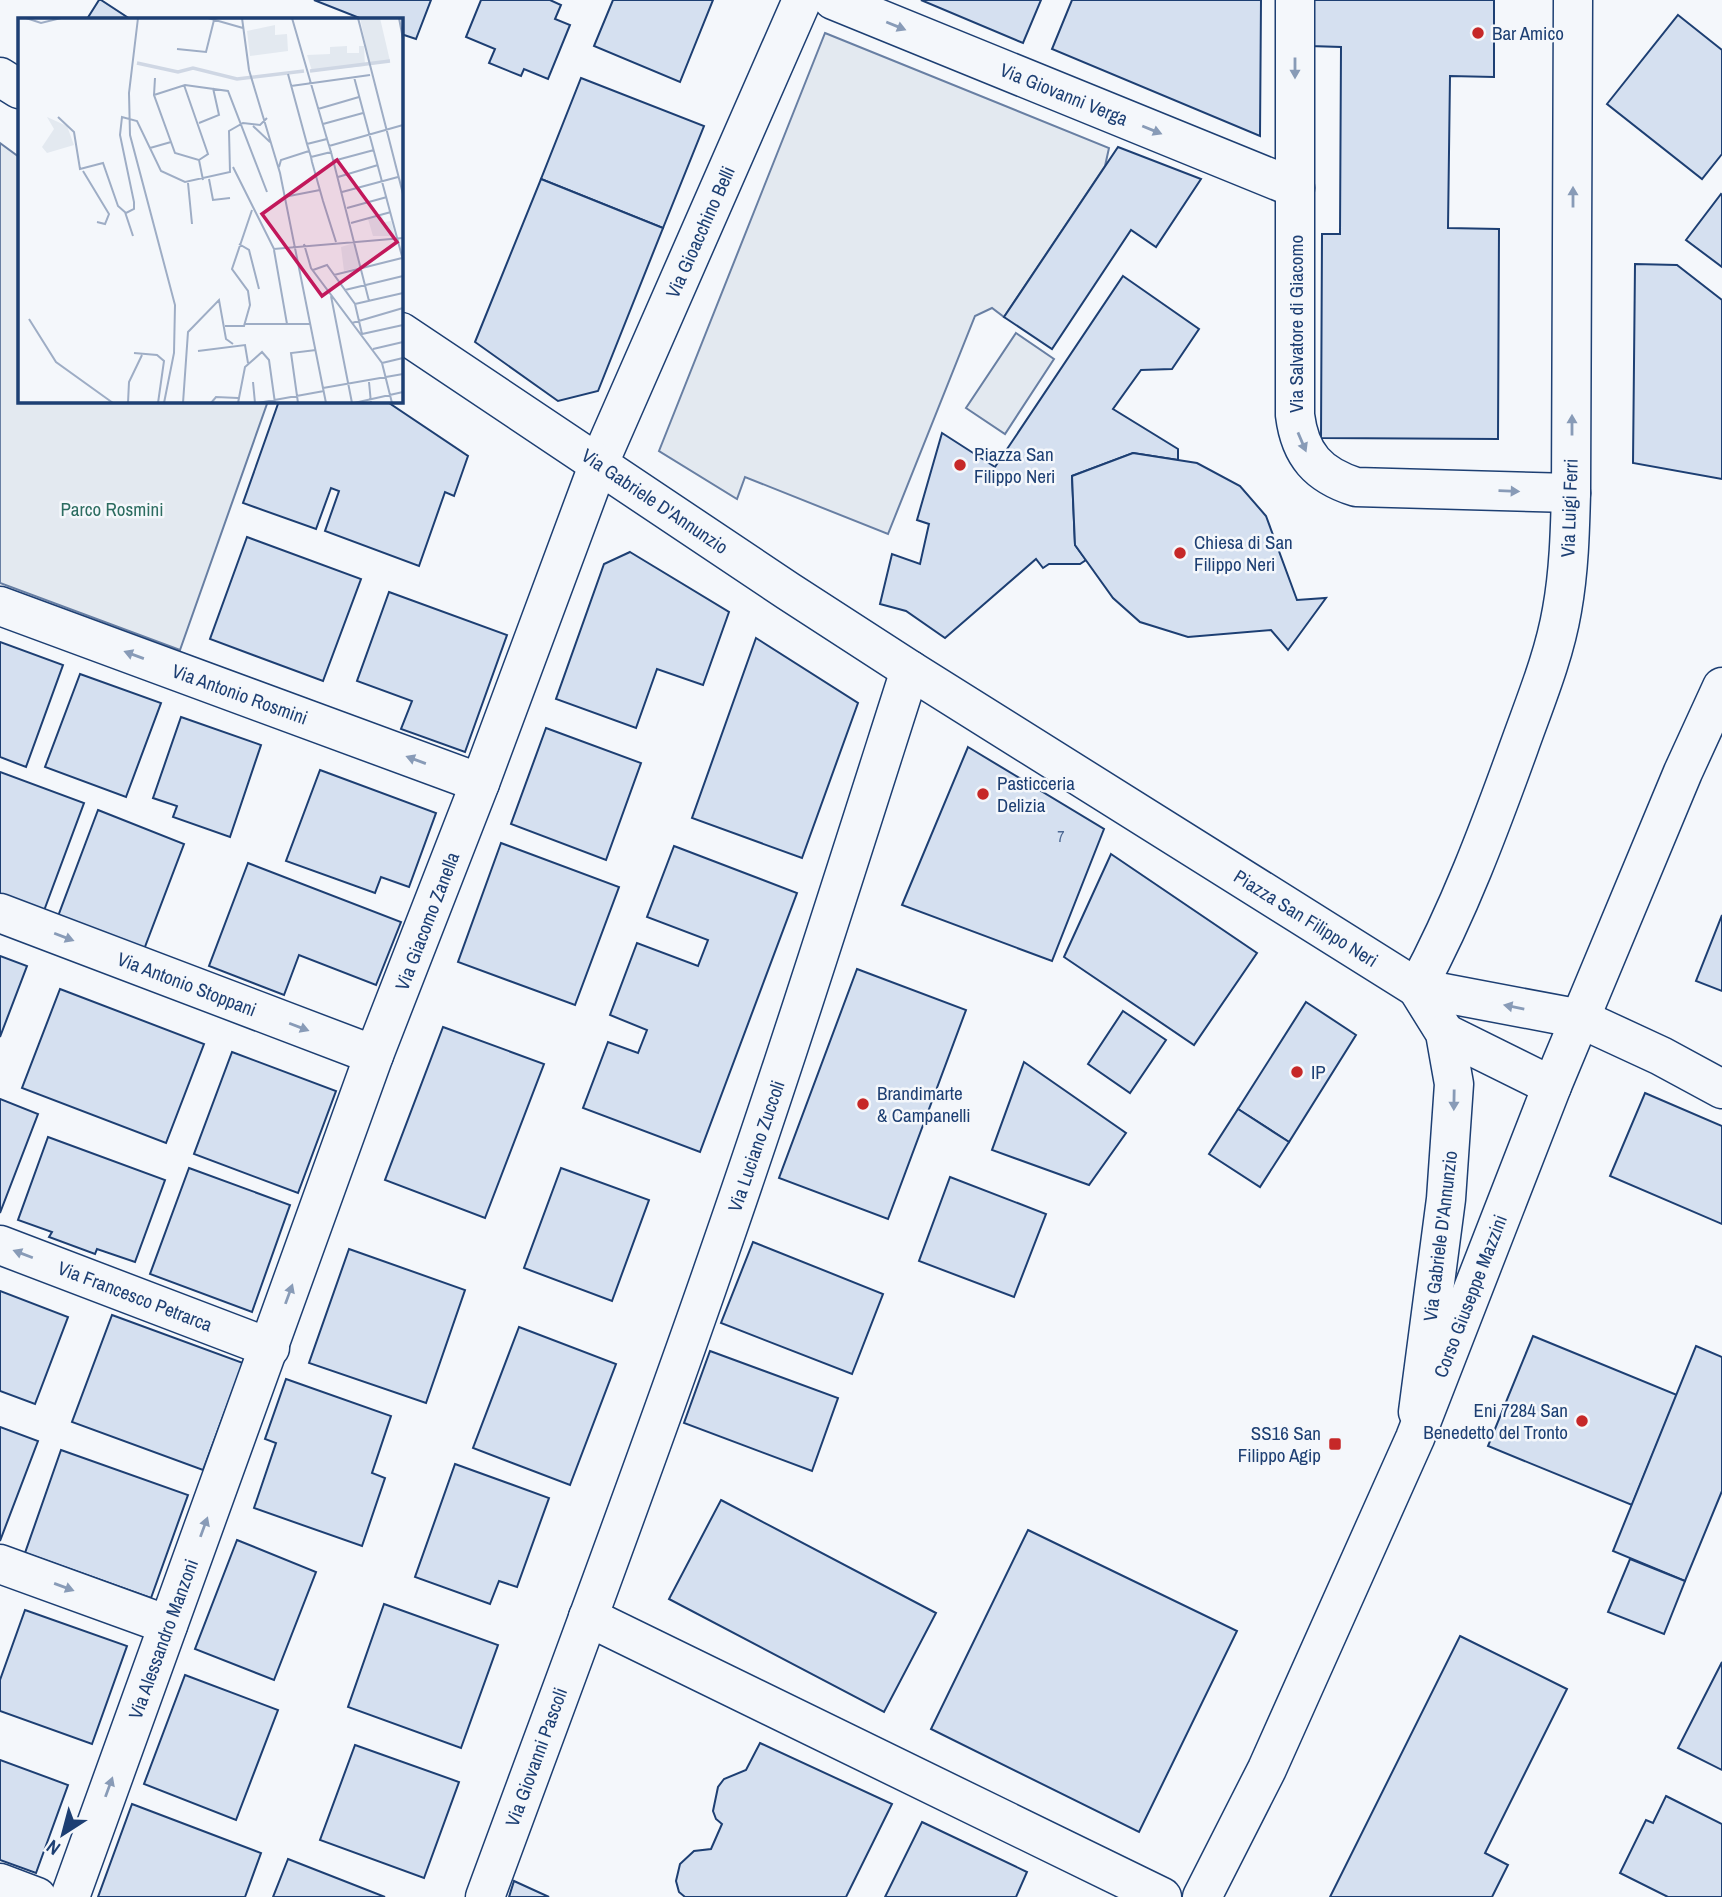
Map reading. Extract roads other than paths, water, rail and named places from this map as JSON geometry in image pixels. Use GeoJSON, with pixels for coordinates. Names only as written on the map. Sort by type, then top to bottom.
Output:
{"type":"FeatureCollection","features":[{"type":"Feature","properties":{"kind":"street","name":"Via Gioacchino Belli"},"geometry":{"type":"LineString","coordinates":[[599,463],[802,0]]}},
{"type":"Feature","properties":{"kind":"street","name":"Via Giovanni Verga"},"geometry":{"type":"LineString","coordinates":[[833,0],[1295,188]]}},
{"type":"Feature","properties":{"kind":"street","name":"Via Salvatore di Giacomo"},"geometry":{"type":"LineString","coordinates":[[1296,0],[1295,415],[1304,448],[1313,463],[1325,474],[1356,487],[1571,493]]}},
{"type":"Feature","properties":{"kind":"street","name":"Via Luigi Ferri"},"geometry":{"type":"LineString","coordinates":[[1417,988],[1448,928],[1476,864],[1544,677],[1563,599],[1568,562],[1571,493],[1573,0]]}},
{"type":"Feature","properties":{"kind":"street"},"geometry":{"type":"LineString","coordinates":[[0,77],[18,88]]}},
{"type":"Feature","properties":{"kind":"street","name":"Via Gabriele D'Annunzio"},"geometry":{"type":"LineString","coordinates":[[402,333],[910,670]]}},
{"type":"Feature","properties":{"kind":"street","name":"Via Giacomo Zanella"},"geometry":{"type":"LineString","coordinates":[[264,1365],[374,1055],[480,783],[599,463]]}},
{"type":"Feature","properties":{"kind":"street","name":"Via Antonio Rosmini"},"geometry":{"type":"LineString","coordinates":[[0,606],[480,783]]}},
{"type":"Feature","properties":{"kind":"street","name":"Piazza San Filippo Neri"},"geometry":{"type":"LineString","coordinates":[[910,670],[1417,988]]}},
{"type":"Feature","properties":{"kind":"street","name":"Via Luciano Zuccoli"},"geometry":{"type":"LineString","coordinates":[[588,1617],[662,1416],[772,1100],[910,670]]}},
{"type":"Feature","properties":{"kind":"street","name":"Corso Giuseppe Mazzini"},"geometry":{"type":"LineString","coordinates":[[1202,1897],[1266,1769],[1415,1438],[1552,1086],[1683,772],[1722,687]]}},
{"type":"Feature","properties":{"kind":"street","name":"Via Antonio Stoppani"},"geometry":{"type":"LineString","coordinates":[[0,913],[374,1055]]}},
{"type":"Feature","properties":{"kind":"street","name":"Via Gabriele D'Annunzio"},"geometry":{"type":"LineString","coordinates":[[1415,1438],[1446,1199],[1454,1110],[1454,1084],[1445,1033],[1417,988]]}},
{"type":"Feature","properties":{"kind":"street"},"geometry":{"type":"LineString","coordinates":[[1417,988],[1581,1019],[1661,1056],[1722,1089]]}},
{"type":"Feature","properties":{"kind":"street"},"geometry":{"type":"LineString","coordinates":[[1445,1033],[1552,1086]]}},
{"type":"Feature","properties":{"kind":"street","name":"Via Francesco Petrarca"},"geometry":{"type":"LineString","coordinates":[[0,1245],[264,1365]]}},
{"type":"Feature","properties":{"kind":"street","name":"Via Alessandro Manzoni"},"geometry":{"type":"LineString","coordinates":[[70,1897],[264,1365]]}},
{"type":"Feature","properties":{"kind":"street"},"geometry":{"type":"LineString","coordinates":[[0,1564],[168,1625]]}},
{"type":"Feature","properties":{"kind":"street"},"geometry":{"type":"LineString","coordinates":[[588,1617],[1162,1897]]}},
{"type":"Feature","properties":{"kind":"street","name":"Via Giovanni Pascoli"},"geometry":{"type":"LineString","coordinates":[[485,1897],[588,1617]]}},
{"type":"Feature","properties":{"kind":"street"},"geometry":{"type":"LineString","coordinates":[[0,1883],[37,1897]]}},
{"type":"Feature","properties":{"kind":"place","name":"Bar Amico"},"geometry":{"type":"Point","coordinates":[1478,33]}},
{"type":"Feature","properties":{"kind":"place","name":"Piazza San Filippo Neri"},"geometry":{"type":"Point","coordinates":[960,465]}},
{"type":"Feature","properties":{"kind":"place","name":"Chiesa di San Filippo Neri"},"geometry":{"type":"Point","coordinates":[1180,553]}},
{"type":"Feature","properties":{"kind":"place","name":"Pasticceria Delizia"},"geometry":{"type":"Point","coordinates":[983,794]}},
{"type":"Feature","properties":{"kind":"place","name":"IP"},"geometry":{"type":"Point","coordinates":[1297,1072]}},
{"type":"Feature","properties":{"kind":"place","name":"Brandimarte & Campanelli"},"geometry":{"type":"Point","coordinates":[863,1104]}},
{"type":"Feature","properties":{"kind":"place","name":"Eni 7284 San Benedetto del Tronto"},"geometry":{"type":"Point","coordinates":[1582,1421]}},
{"type":"Feature","properties":{"kind":"place","name":"SS16 San Filippo Agip"},"geometry":{"type":"Point","coordinates":[1335,1444]}},
{"type":"Feature","properties":{"kind":"park label","name":"Parco Rosmini"},"geometry":{"type":"Point","coordinates":[112,509]}}]}
